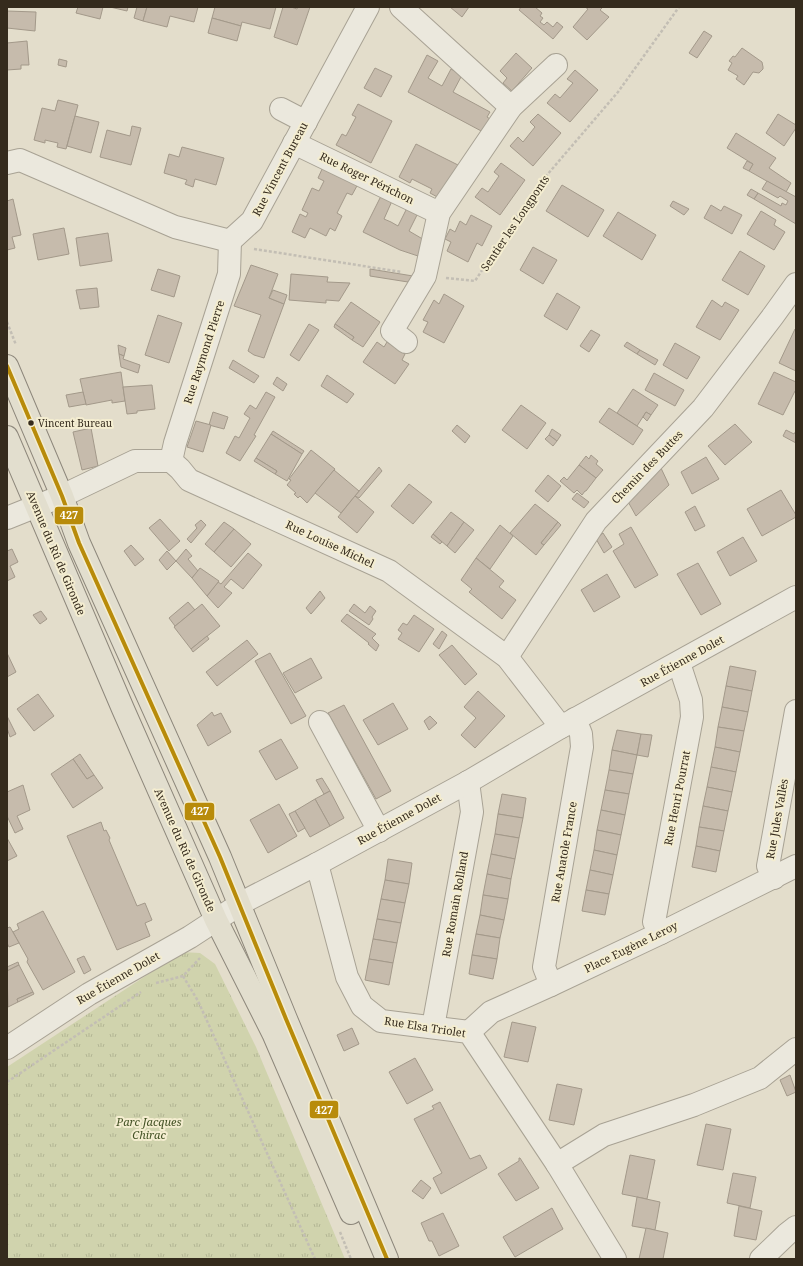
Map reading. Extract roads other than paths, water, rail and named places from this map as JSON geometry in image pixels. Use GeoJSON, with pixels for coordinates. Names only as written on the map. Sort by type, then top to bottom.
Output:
{"type":"FeatureCollection","features":[{"type":"Feature","properties":{"kind":"main road","name":"Avenue du Rû de Gironde"},"geometry":{"type":"LineString","coordinates":[[7,366],[49,501],[216,920],[273,1033],[371,1259]]}},
{"type":"Feature","properties":{"kind":"main road","name":"Avenue du Rû de Gironde"},"geometry":{"type":"LineString","coordinates":[[7,437],[49,501],[79,543],[240,904],[286,1019],[387,1259]]}},
{"type":"Feature","properties":{"kind":"street","name":"Rue Vincent Bureau"},"geometry":{"type":"LineString","coordinates":[[230,241],[252,221],[368,7]]}},
{"type":"Feature","properties":{"kind":"street"},"geometry":{"type":"LineString","coordinates":[[401,7],[511,107]]}},
{"type":"Feature","properties":{"kind":"street"},"geometry":{"type":"LineString","coordinates":[[406,342],[392,331],[425,276],[439,213],[511,107],[556,65]]}},
{"type":"Feature","properties":{"kind":"street"},"geometry":{"type":"LineString","coordinates":[[281,109],[306,122]]}},
{"type":"Feature","properties":{"kind":"street","name":"Rue Roger Périchon"},"geometry":{"type":"LineString","coordinates":[[294,143],[439,213]]}},
{"type":"Feature","properties":{"kind":"street"},"geometry":{"type":"LineString","coordinates":[[7,162],[20,160],[175,227],[230,241]]}},
{"type":"Feature","properties":{"kind":"street","name":"Rue Raymond Pierre"},"geometry":{"type":"LineString","coordinates":[[171,461],[175,442],[229,274],[230,241]]}},
{"type":"Feature","properties":{"kind":"street","name":"Chemin des Buttes"},"geometry":{"type":"LineString","coordinates":[[507,657],[596,521],[703,408],[796,284]]}},
{"type":"Feature","properties":{"kind":"street"},"geometry":{"type":"LineString","coordinates":[[7,518],[49,501],[135,461],[171,461]]}},
{"type":"Feature","properties":{"kind":"street","name":"Rue Louise Michel"},"geometry":{"type":"LineString","coordinates":[[171,461],[189,480],[390,571],[507,657],[568,723]]}},
{"type":"Feature","properties":{"kind":"street","name":"Rue Étienne Dolet"},"geometry":{"type":"LineString","coordinates":[[7,1048],[89,994],[190,936],[240,904],[379,831],[468,782],[568,723],[796,597]]}},
{"type":"Feature","properties":{"kind":"street","name":"Rue Henri Pourrat"},"geometry":{"type":"LineString","coordinates":[[661,933],[654,922],[692,718],[691,700],[679,663]]}},
{"type":"Feature","properties":{"kind":"street","name":"Rue Jules Vallès"},"geometry":{"type":"LineString","coordinates":[[774,878],[768,866],[796,711]]}},
{"type":"Feature","properties":{"kind":"street"},"geometry":{"type":"LineString","coordinates":[[320,722],[379,831]]}},
{"type":"Feature","properties":{"kind":"street","name":"Rue Anatole France"},"geometry":{"type":"LineString","coordinates":[[551,985],[544,967],[582,747],[581,734],[568,723]]}},
{"type":"Feature","properties":{"kind":"street","name":"Rue Romain Rolland"},"geometry":{"type":"LineString","coordinates":[[433,1026],[472,812],[468,782]]}},
{"type":"Feature","properties":{"kind":"street","name":"Rue Elsa Triolet"},"geometry":{"type":"LineString","coordinates":[[317,864],[347,977],[362,1006],[381,1021],[433,1026],[469,1032],[557,1164],[615,1259]]}},
{"type":"Feature","properties":{"kind":"street","name":"Place Eugène Leroy"},"geometry":{"type":"LineString","coordinates":[[469,1032],[491,1012],[661,933],[796,866]]}},
{"type":"Feature","properties":{"kind":"street"},"geometry":{"type":"LineString","coordinates":[[557,1164],[604,1136],[694,1105],[760,1078],[796,1049]]}},
{"type":"Feature","properties":{"kind":"street"},"geometry":{"type":"LineString","coordinates":[[762,1259],[796,1227]]}},
{"type":"Feature","properties":{"kind":"place","name":"Vincent Bureau"},"geometry":{"type":"Point","coordinates":[31,423]}},
{"type":"Feature","properties":{"kind":"park label","name":"Parc Jacques Chirac"},"geometry":{"type":"Point","coordinates":[149,1128]}}]}
